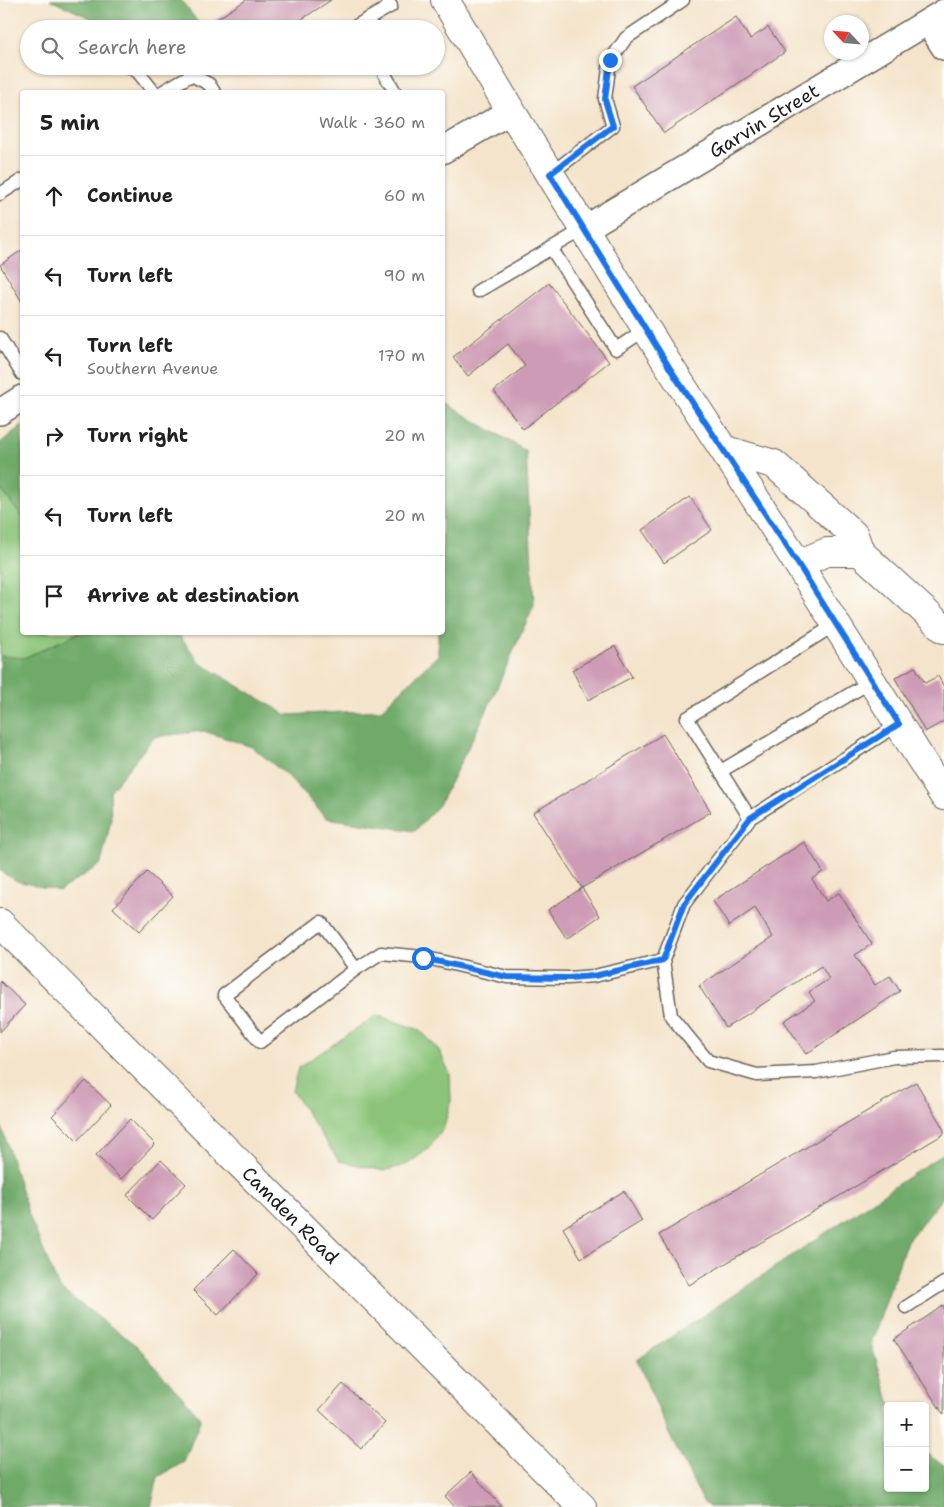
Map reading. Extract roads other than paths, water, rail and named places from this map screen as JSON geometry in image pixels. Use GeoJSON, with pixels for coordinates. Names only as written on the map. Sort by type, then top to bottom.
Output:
{"type":"FeatureCollection","features":[{"type":"Feature","properties":{"kind":"street"},"geometry":{"type":"LineString","coordinates":[[445,0],[511,111],[646,329],[798,564],[944,796]]}},
{"type":"Feature","properties":{"kind":"street"},"geometry":{"type":"LineString","coordinates":[[936,17],[944,47]]}},
{"type":"Feature","properties":{"kind":"street","name":"Garvin Street"},"geometry":{"type":"LineString","coordinates":[[584,229],[936,17]]}},
{"type":"Feature","properties":{"kind":"street"},"geometry":{"type":"LineString","coordinates":[[445,150],[511,111]]}},
{"type":"Feature","properties":{"kind":"street"},"geometry":{"type":"LineString","coordinates":[[0,412],[20,399]]}},
{"type":"Feature","properties":{"kind":"street"},"geometry":{"type":"LineString","coordinates":[[725,450],[774,464],[854,535],[860,552],[944,629]]}},
{"type":"Feature","properties":{"kind":"street"},"geometry":{"type":"LineString","coordinates":[[798,564],[827,552],[860,552]]}},
{"type":"Feature","properties":{"kind":"street","name":"Camden Road"},"geometry":{"type":"LineString","coordinates":[[0,923],[582,1507]]}},
{"type":"Feature","properties":{"kind":"lane"},"geometry":{"type":"LineString","coordinates":[[550,174],[613,126],[605,100],[610,60],[626,38],[683,0]]}},
{"type":"Feature","properties":{"kind":"lane"},"geometry":{"type":"LineString","coordinates":[[365,20],[393,2]]}},
{"type":"Feature","properties":{"kind":"lane"},"geometry":{"type":"LineString","coordinates":[[140,75],[152,90]]}},
{"type":"Feature","properties":{"kind":"lane"},"geometry":{"type":"LineString","coordinates":[[165,90],[189,75]]}},
{"type":"Feature","properties":{"kind":"lane"},"geometry":{"type":"LineString","coordinates":[[193,75],[209,84],[213,90]]}},
{"type":"Feature","properties":{"kind":"lane"},"geometry":{"type":"LineString","coordinates":[[385,75],[394,90]]}},
{"type":"Feature","properties":{"kind":"lane"},"geometry":{"type":"LineString","coordinates":[[0,194],[20,181]]}},
{"type":"Feature","properties":{"kind":"lane"},"geometry":{"type":"LineString","coordinates":[[478,290],[584,229]]}},
{"type":"Feature","properties":{"kind":"lane"},"geometry":{"type":"LineString","coordinates":[[552,248],[616,349],[646,329]]}},
{"type":"Feature","properties":{"kind":"lane"},"geometry":{"type":"LineString","coordinates":[[0,338],[20,371]]}},
{"type":"Feature","properties":{"kind":"lane"},"geometry":{"type":"LineString","coordinates":[[750,818],[687,718],[836,624]]}},
{"type":"Feature","properties":{"kind":"lane"},"geometry":{"type":"LineString","coordinates":[[721,771],[872,681]]}},
{"type":"Feature","properties":{"kind":"lane"},"geometry":{"type":"LineString","coordinates":[[899,724],[750,818],[684,904],[663,960],[671,1016],[708,1061],[757,1075],[816,1072],[894,1058],[944,1056]]}},
{"type":"Feature","properties":{"kind":"lane"},"geometry":{"type":"LineString","coordinates":[[356,969],[321,922],[224,995],[260,1042],[381,952],[423,958],[507,977],[568,978],[594,976],[663,960]]}},
{"type":"Feature","properties":{"kind":"lane"},"geometry":{"type":"LineString","coordinates":[[906,1307],[944,1283]]}}]}
